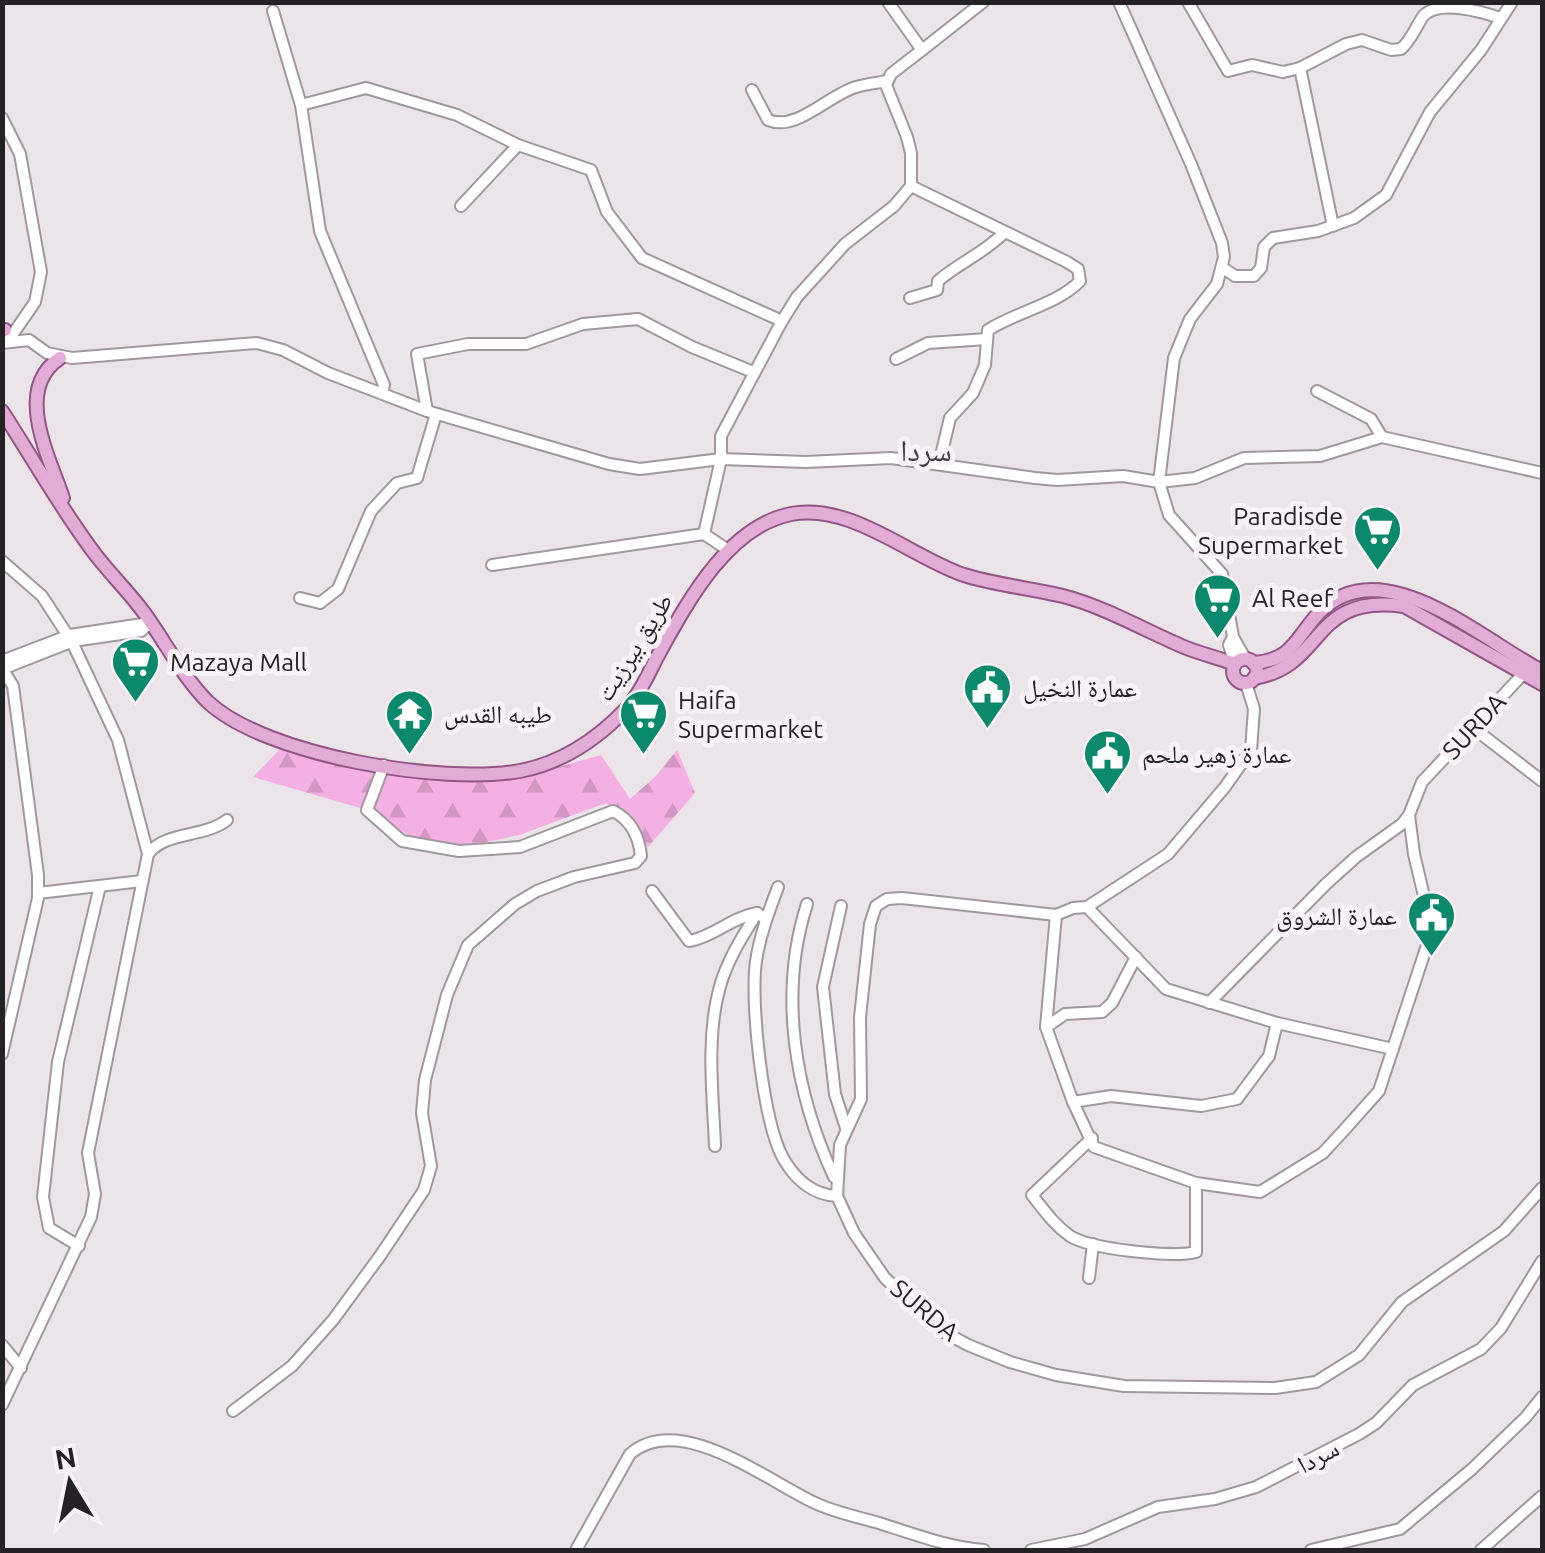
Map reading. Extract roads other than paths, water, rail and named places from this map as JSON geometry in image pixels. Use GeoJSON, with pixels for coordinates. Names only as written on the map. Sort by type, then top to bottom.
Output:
{"type":"FeatureCollection","features":[{"type":"Feature","properties":{"kind":"main road"},"geometry":{"type":"LineString","coordinates":[[60,358],[50,364],[38,383],[36,408],[68,514]]}},
{"type":"Feature","properties":{"kind":"main road","name":"طريق بيرزيت"},"geometry":{"type":"LineString","coordinates":[[2,411],[68,514],[211,705],[292,745],[384,766],[448,775],[482,775],[520,771],[576,751],[628,707],[690,601],[728,550],[793,514],[826,514],[853,522],[934,564],[1064,596],[1184,647]]}},
{"type":"Feature","properties":{"kind":"main road"},"geometry":{"type":"LineString","coordinates":[[1184,647],[1245,671],[1280,672],[1295,662],[1335,617],[1360,606],[1382,603],[1404,606],[1533,670],[1542,684]]}},
{"type":"Feature","properties":{"kind":"main road"},"geometry":{"type":"LineString","coordinates":[[1184,647],[1245,671]]}},
{"type":"Feature","properties":{"kind":"street"},"geometry":{"type":"LineString","coordinates":[[888,2],[922,50]]}},
{"type":"Feature","properties":{"kind":"street"},"geometry":{"type":"LineString","coordinates":[[752,90],[768,120],[781,123],[801,116],[854,88],[887,81],[904,62],[984,2]]}},
{"type":"Feature","properties":{"kind":"street"},"geometry":{"type":"LineString","coordinates":[[1119,2],[1222,243],[1222,268],[1217,284],[1190,319],[1174,358],[1159,482]]}},
{"type":"Feature","properties":{"kind":"street"},"geometry":{"type":"LineString","coordinates":[[1188,2],[1228,71],[1252,65],[1283,72],[1356,41],[1369,41],[1391,50],[1401,48],[1428,9],[1447,4],[1462,4],[1500,18]]}},
{"type":"Feature","properties":{"kind":"street"},"geometry":{"type":"LineString","coordinates":[[1222,268],[1235,276],[1254,276],[1261,268],[1264,247],[1273,238],[1333,226],[1363,213],[1386,195],[1430,112],[1481,50],[1512,2]]}},
{"type":"Feature","properties":{"kind":"street"},"geometry":{"type":"LineString","coordinates":[[273,11],[302,105],[320,231],[384,385],[382,394]]}},
{"type":"Feature","properties":{"kind":"street"},"geometry":{"type":"LineString","coordinates":[[1300,68],[1333,226]]}},
{"type":"Feature","properties":{"kind":"street"},"geometry":{"type":"LineString","coordinates":[[704,534],[721,459],[721,436],[782,321],[797,296],[845,244],[894,206],[912,186],[908,137],[887,93],[887,81]]}},
{"type":"Feature","properties":{"kind":"street"},"geometry":{"type":"LineString","coordinates":[[302,105],[366,88],[457,116],[518,145],[592,170],[607,212],[642,258],[782,321]]}},
{"type":"Feature","properties":{"kind":"street"},"geometry":{"type":"LineString","coordinates":[[2,118],[20,154],[41,272],[35,302],[6,334],[30,340],[60,358],[257,343],[283,350],[328,373],[432,412],[609,464],[640,469],[721,459],[806,462],[891,458],[1057,480],[1123,476],[1159,482],[1195,478],[1244,458],[1320,456],[1382,437],[1542,472]]}},
{"type":"Feature","properties":{"kind":"street"},"geometry":{"type":"LineString","coordinates":[[461,206],[518,145]]}},
{"type":"Feature","properties":{"kind":"street"},"geometry":{"type":"LineString","coordinates":[[912,186],[1067,262],[1078,269],[1080,281],[1069,293],[1010,316],[988,330],[984,365],[973,393],[950,418],[939,464]]}},
{"type":"Feature","properties":{"kind":"street"},"geometry":{"type":"LineString","coordinates":[[910,298],[937,290],[938,282],[948,272],[984,253],[1005,232]]}},
{"type":"Feature","properties":{"kind":"street"},"geometry":{"type":"LineString","coordinates":[[300,598],[320,603],[338,589],[370,511],[397,482],[417,478],[432,412],[417,354],[468,344],[526,344],[584,324],[638,319],[753,372]]}},
{"type":"Feature","properties":{"kind":"street"},"geometry":{"type":"LineString","coordinates":[[896,359],[928,344],[987,339]]}},
{"type":"Feature","properties":{"kind":"street"},"geometry":{"type":"LineString","coordinates":[[1318,391],[1371,419],[1382,437]]}},
{"type":"Feature","properties":{"kind":"street","name":"SURDA"},"geometry":{"type":"LineString","coordinates":[[1159,482],[1168,515],[1222,574],[1231,641],[1245,671],[1254,709],[1250,750],[1225,787],[1168,854],[1087,908],[1073,908],[1056,915],[902,898],[887,899],[876,906],[870,924],[860,1017],[862,1099],[840,1146],[836,1182],[837,1196],[854,1233],[885,1278],[942,1331],[1010,1362],[1124,1386],[1294,1387],[1316,1382],[1359,1355],[1402,1302],[1495,1238],[1542,1188]]}},
{"type":"Feature","properties":{"kind":"street"},"geometry":{"type":"LineString","coordinates":[[492,565],[704,534],[728,550]]}},
{"type":"Feature","properties":{"kind":"street"},"geometry":{"type":"LineString","coordinates":[[2,561],[42,596],[70,638],[118,740],[148,854],[88,1153],[94,1206],[2,1405]]}},
{"type":"Feature","properties":{"kind":"street"},"geometry":{"type":"LineString","coordinates":[[2,1054],[38,893],[14,686],[3,666],[70,638],[150,623]]}},
{"type":"Feature","properties":{"kind":"street"},"geometry":{"type":"LineString","coordinates":[[1210,655],[1231,641]]}},
{"type":"Feature","properties":{"kind":"street","name":"SURDA"},"geometry":{"type":"LineString","coordinates":[[1409,815],[1422,782],[1472,727],[1533,670]]}},
{"type":"Feature","properties":{"kind":"street"},"geometry":{"type":"LineString","coordinates":[[1472,727],[1542,781]]}},
{"type":"Feature","properties":{"kind":"street"},"geometry":{"type":"LineString","coordinates":[[232,1411],[292,1366],[332,1320],[424,1190],[430,1166],[422,1114],[424,1080],[447,995],[468,945],[515,904],[537,891],[574,877],[635,864],[640,856],[633,829],[613,810],[520,847],[459,851],[402,841],[367,810],[384,766]]}},
{"type":"Feature","properties":{"kind":"street"},"geometry":{"type":"LineString","coordinates":[[1209,1002],[1326,884],[1409,815]]}},
{"type":"Feature","properties":{"kind":"street"},"geometry":{"type":"LineString","coordinates":[[1056,915],[1046,1027],[1072,1102],[1094,1148],[1196,1183],[1260,1192],[1323,1153],[1379,1091],[1432,930],[1409,815]]}},
{"type":"Feature","properties":{"kind":"street"},"geometry":{"type":"LineString","coordinates":[[148,854],[158,842],[198,834],[227,820]]}},
{"type":"Feature","properties":{"kind":"street"},"geometry":{"type":"LineString","coordinates":[[38,893],[142,881]]}},
{"type":"Feature","properties":{"kind":"street"},"geometry":{"type":"LineString","coordinates":[[78,1246],[49,1228],[43,1197],[58,1062],[100,886]]}},
{"type":"Feature","properties":{"kind":"street"},"geometry":{"type":"LineString","coordinates":[[714,1146],[712,1069],[718,993],[727,966],[778,887]]}},
{"type":"Feature","properties":{"kind":"street"},"geometry":{"type":"LineString","coordinates":[[652,891],[689,941],[745,915],[761,916]]}},
{"type":"Feature","properties":{"kind":"street"},"geometry":{"type":"LineString","coordinates":[[807,904],[792,974],[800,1074],[819,1144],[836,1182]]}},
{"type":"Feature","properties":{"kind":"street"},"geometry":{"type":"LineString","coordinates":[[842,906],[823,987],[835,1094],[846,1128]]}},
{"type":"Feature","properties":{"kind":"street"},"geometry":{"type":"LineString","coordinates":[[1087,908],[1166,988],[1277,1024],[1393,1048]]}},
{"type":"Feature","properties":{"kind":"street"},"geometry":{"type":"LineString","coordinates":[[761,916],[754,983],[770,1120],[792,1172],[825,1196],[837,1196]]}},
{"type":"Feature","properties":{"kind":"street"},"geometry":{"type":"LineString","coordinates":[[1046,1027],[1065,1014],[1102,1012],[1112,1003],[1136,958]]}},
{"type":"Feature","properties":{"kind":"street"},"geometry":{"type":"LineString","coordinates":[[1072,1102],[1110,1096],[1201,1106],[1237,1099],[1269,1056],[1277,1024]]}},
{"type":"Feature","properties":{"kind":"street"},"geometry":{"type":"LineString","coordinates":[[1092,1138],[1032,1195],[1054,1223],[1074,1239],[1178,1257],[1196,1252],[1196,1183]]}},
{"type":"Feature","properties":{"kind":"street"},"geometry":{"type":"LineString","coordinates":[[1089,1278],[1093,1244]]}},
{"type":"Feature","properties":{"kind":"street","name":"سردا"},"geometry":{"type":"LineString","coordinates":[[1031,1550],[1085,1539],[1158,1507],[1215,1499],[1256,1487],[1359,1434],[1412,1385],[1481,1349],[1501,1328],[1542,1260]]}},
{"type":"Feature","properties":{"kind":"street"},"geometry":{"type":"LineString","coordinates":[[2,1345],[20,1368]]}},
{"type":"Feature","properties":{"kind":"street"},"geometry":{"type":"LineString","coordinates":[[1311,1550],[1400,1529],[1472,1469],[1526,1418],[1542,1397]]}},
{"type":"Feature","properties":{"kind":"street"},"geometry":{"type":"LineString","coordinates":[[576,1550],[630,1454],[643,1443],[659,1439],[693,1444],[742,1463],[814,1503],[923,1539],[984,1550]]}},
{"type":"Feature","properties":{"kind":"street"},"geometry":{"type":"LineString","coordinates":[[1482,1550],[1542,1496]]}},
{"type":"Feature","properties":{"kind":"place","name":"Paradisde Supermarket"},"geometry":{"type":"Point","coordinates":[1378,572]}},
{"type":"Feature","properties":{"kind":"place","name":"Al Reef"},"geometry":{"type":"Point","coordinates":[1217,640]}},
{"type":"Feature","properties":{"kind":"place","name":"Mazaya Mall"},"geometry":{"type":"Point","coordinates":[135,704]}},
{"type":"Feature","properties":{"kind":"place","name":"عمارة النخيل"},"geometry":{"type":"Point","coordinates":[988,730]}},
{"type":"Feature","properties":{"kind":"place","name":"طيبه القدس"},"geometry":{"type":"Point","coordinates":[409,756]}},
{"type":"Feature","properties":{"kind":"place","name":"Haifa Supermarket"},"geometry":{"type":"Point","coordinates":[643,756]}},
{"type":"Feature","properties":{"kind":"place","name":"عمارة زهير ملحم"},"geometry":{"type":"Point","coordinates":[1107,796]}},
{"type":"Feature","properties":{"kind":"place","name":"عمارة الشروق"},"geometry":{"type":"Point","coordinates":[1432,958]}},
{"type":"Feature","properties":{"kind":"district","name":"سردا"},"geometry":{"type":"Point","coordinates":[926,451]}}]}
